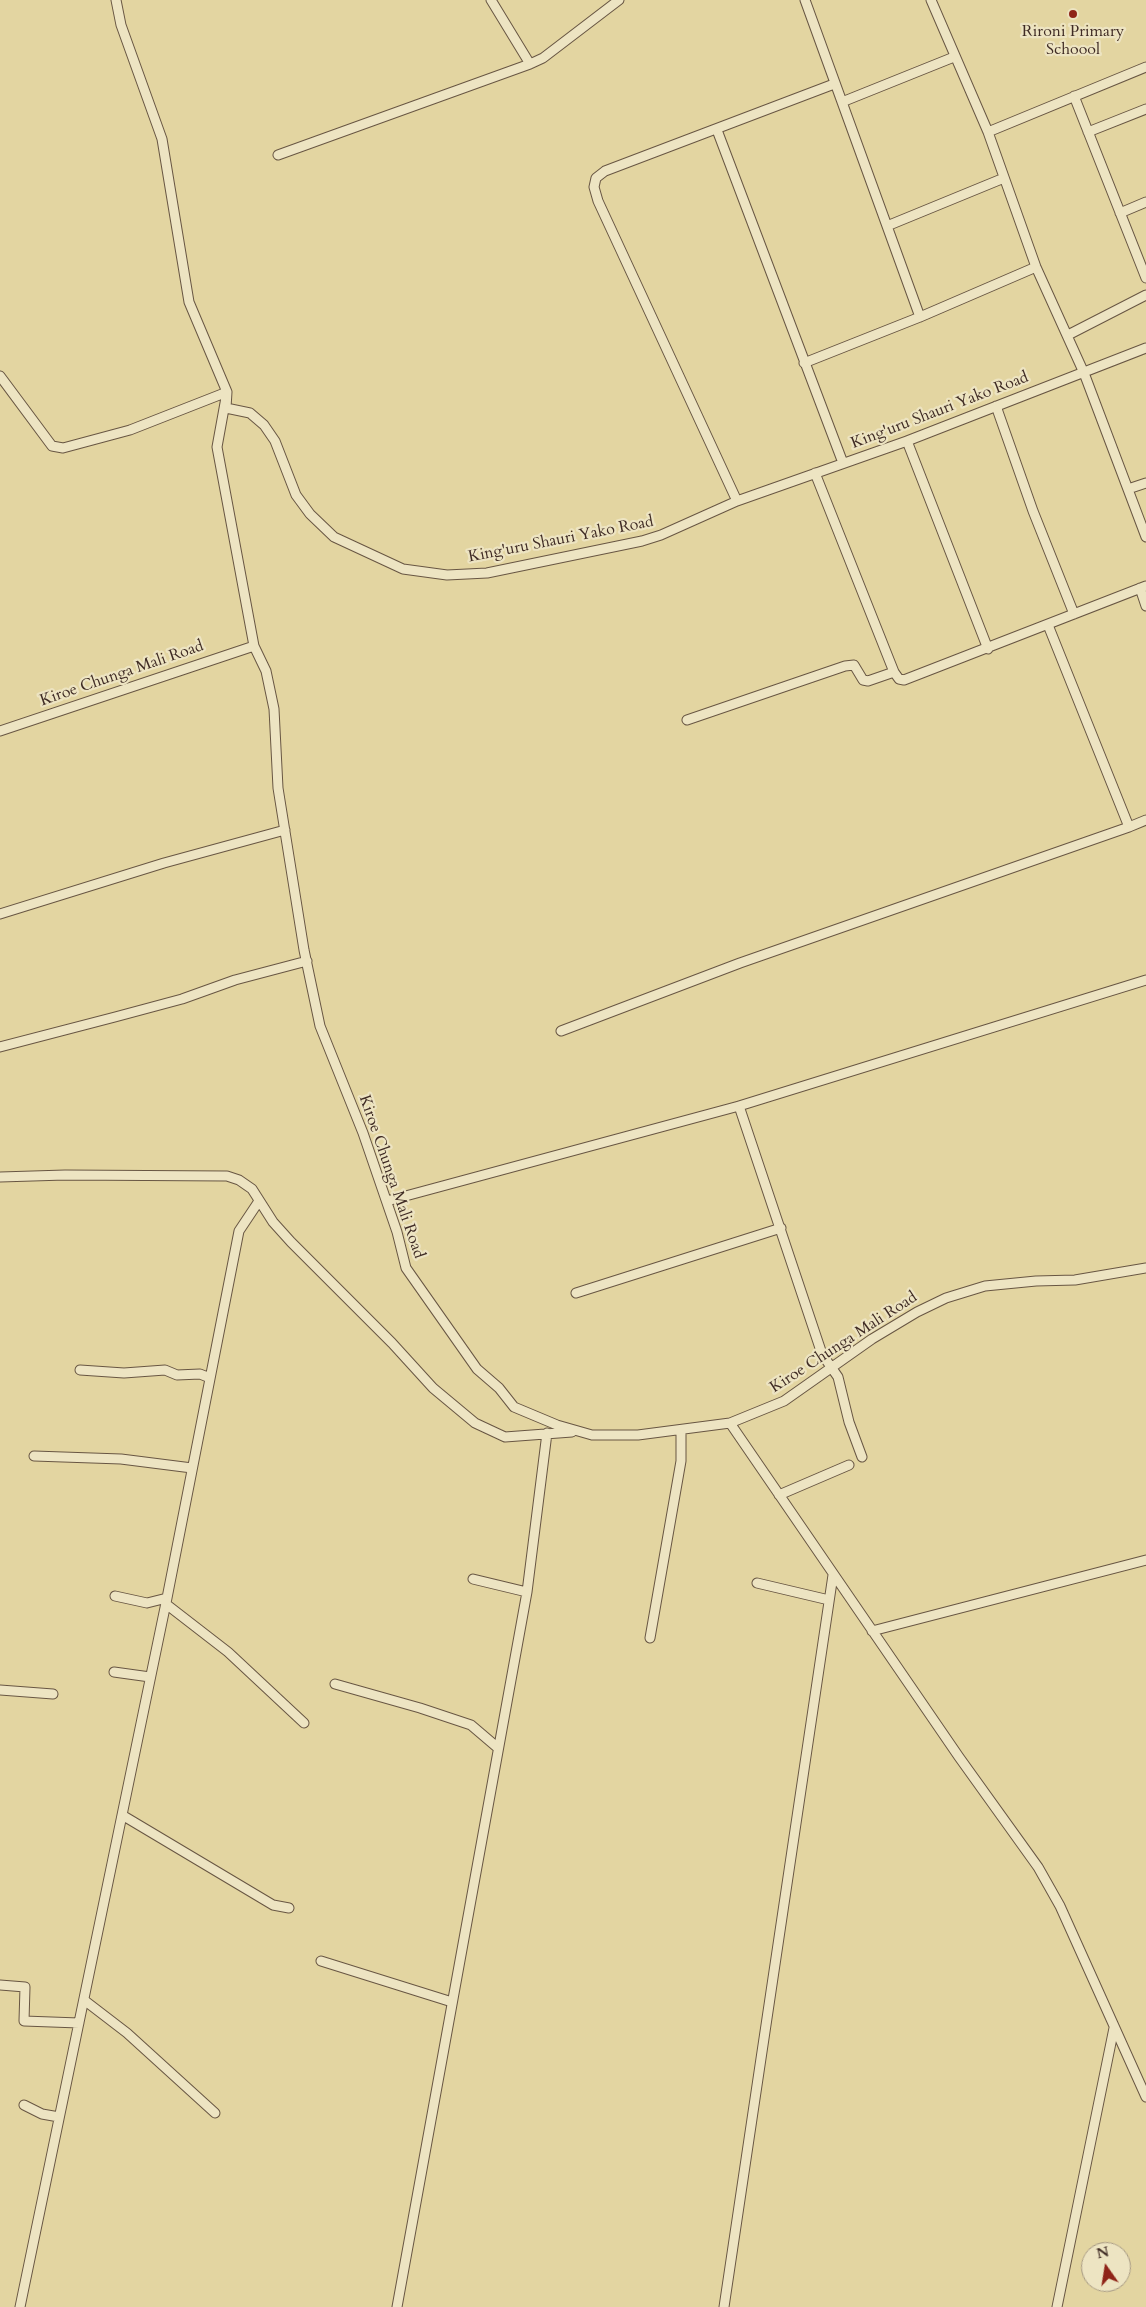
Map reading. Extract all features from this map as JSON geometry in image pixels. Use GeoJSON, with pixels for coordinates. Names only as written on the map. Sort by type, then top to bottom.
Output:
{"type":"FeatureCollection","features":[{"type":"Feature","properties":{"kind":"street"},"geometry":{"type":"LineString","coordinates":[[0,376],[52,446],[63,448],[130,430],[227,392],[189,302],[162,139],[121,25],[116,0]]}},
{"type":"Feature","properties":{"kind":"street"},"geometry":{"type":"LineString","coordinates":[[491,0],[530,64]]}},
{"type":"Feature","properties":{"kind":"street"},"geometry":{"type":"LineString","coordinates":[[278,155],[530,64],[542,58],[619,0]]}},
{"type":"Feature","properties":{"kind":"street"},"geometry":{"type":"LineString","coordinates":[[805,0],[920,317]]}},
{"type":"Feature","properties":{"kind":"street"},"geometry":{"type":"LineString","coordinates":[[932,0],[954,57],[988,132],[1036,267],[1084,372],[1146,537]]}},
{"type":"Feature","properties":{"kind":"street"},"geometry":{"type":"LineString","coordinates":[[842,102],[954,57]]}},
{"type":"Feature","properties":{"kind":"street"},"geometry":{"type":"LineString","coordinates":[[988,132],[1146,67]]}},
{"type":"Feature","properties":{"kind":"street"},"geometry":{"type":"LineString","coordinates":[[737,501],[594,187],[596,178],[605,171],[834,84]]}},
{"type":"Feature","properties":{"kind":"street"},"geometry":{"type":"LineString","coordinates":[[1074,96],[1146,278]]}},
{"type":"Feature","properties":{"kind":"street"},"geometry":{"type":"LineString","coordinates":[[1088,132],[1146,109]]}},
{"type":"Feature","properties":{"kind":"street"},"geometry":{"type":"LineString","coordinates":[[717,130],[843,463]]}},
{"type":"Feature","properties":{"kind":"street"},"geometry":{"type":"LineString","coordinates":[[887,226],[1004,178]]}},
{"type":"Feature","properties":{"kind":"street"},"geometry":{"type":"LineString","coordinates":[[1120,214],[1146,202]]}},
{"type":"Feature","properties":{"kind":"street"},"geometry":{"type":"LineString","coordinates":[[804,363],[920,317],[1036,267]]}},
{"type":"Feature","properties":{"kind":"street"},"geometry":{"type":"LineString","coordinates":[[1068,335],[1146,294]]}},
{"type":"Feature","properties":{"kind":"street","name":"King'uru Shauri Yako Road"},"geometry":{"type":"LineString","coordinates":[[227,392],[226,408],[250,413],[264,425],[275,441],[296,495],[310,514],[334,537],[404,569],[447,575],[487,573],[624,546],[661,535],[737,501],[907,441],[1146,348]]}},
{"type":"Feature","properties":{"kind":"street","name":"Kiroe Chunga Mali Road"},"geometry":{"type":"LineString","coordinates":[[227,392],[217,446],[254,646],[266,672],[274,709],[278,788],[307,961],[320,1026],[363,1133],[387,1201],[406,1268],[477,1369],[499,1388],[514,1408],[557,1425],[592,1435],[615,1436],[681,1431],[730,1423],[784,1401],[872,1339],[917,1312],[964,1292],[1007,1283],[1075,1280],[1146,1268]]}},
{"type":"Feature","properties":{"kind":"street"},"geometry":{"type":"LineString","coordinates":[[996,406],[1033,511],[1074,614]]}},
{"type":"Feature","properties":{"kind":"street"},"geometry":{"type":"LineString","coordinates":[[907,441],[988,649]]}},
{"type":"Feature","properties":{"kind":"street"},"geometry":{"type":"LineString","coordinates":[[815,473],[894,672],[899,679],[904,680],[988,649],[1143,587],[1146,606]]}},
{"type":"Feature","properties":{"kind":"street"},"geometry":{"type":"LineString","coordinates":[[1128,489],[1146,483]]}},
{"type":"Feature","properties":{"kind":"street"},"geometry":{"type":"LineString","coordinates":[[1048,625],[1129,827]]}},
{"type":"Feature","properties":{"kind":"street","name":"Kiroe Chunga Mali Road"},"geometry":{"type":"LineString","coordinates":[[0,731],[254,646]]}},
{"type":"Feature","properties":{"kind":"street"},"geometry":{"type":"LineString","coordinates":[[687,720],[845,666],[854,665],[863,680],[868,681],[894,672]]}},
{"type":"Feature","properties":{"kind":"street"},"geometry":{"type":"LineString","coordinates":[[561,1031],[749,960],[1146,820]]}},
{"type":"Feature","properties":{"kind":"street"},"geometry":{"type":"LineString","coordinates":[[0,914],[164,864],[285,830]]}},
{"type":"Feature","properties":{"kind":"street"},"geometry":{"type":"LineString","coordinates":[[0,1047],[115,1017],[182,998],[235,980],[307,961]]}},
{"type":"Feature","properties":{"kind":"street"},"geometry":{"type":"LineString","coordinates":[[387,1201],[739,1106],[1146,980]]}},
{"type":"Feature","properties":{"kind":"street"},"geometry":{"type":"LineString","coordinates":[[739,1106],[822,1354],[838,1378],[862,1457]]}},
{"type":"Feature","properties":{"kind":"street"},"geometry":{"type":"LineString","coordinates":[[0,1177],[65,1175],[227,1176],[239,1180],[252,1189],[258,1201],[291,1242],[392,1343],[433,1388],[475,1423],[505,1436],[580,1431]]}},
{"type":"Feature","properties":{"kind":"street"},"geometry":{"type":"LineString","coordinates":[[20,2307],[166,1601],[238,1231],[258,1201]]}},
{"type":"Feature","properties":{"kind":"street"},"geometry":{"type":"LineString","coordinates":[[576,1293],[781,1228]]}},
{"type":"Feature","properties":{"kind":"street"},"geometry":{"type":"LineString","coordinates":[[80,1370],[124,1373],[165,1370],[177,1375],[200,1374],[210,1378]]}},
{"type":"Feature","properties":{"kind":"street"},"geometry":{"type":"LineString","coordinates":[[730,1423],[833,1575],[1038,1866],[1060,1906],[1146,2097]]}},
{"type":"Feature","properties":{"kind":"street"},"geometry":{"type":"LineString","coordinates":[[650,1638],[681,1461],[681,1431]]}},
{"type":"Feature","properties":{"kind":"street"},"geometry":{"type":"LineString","coordinates":[[397,2307],[526,1592],[548,1434]]}},
{"type":"Feature","properties":{"kind":"street"},"geometry":{"type":"LineString","coordinates":[[34,1456],[121,1459],[192,1468]]}},
{"type":"Feature","properties":{"kind":"street"},"geometry":{"type":"LineString","coordinates":[[779,1495],[849,1465]]}},
{"type":"Feature","properties":{"kind":"street"},"geometry":{"type":"LineString","coordinates":[[872,1631],[1146,1560]]}},
{"type":"Feature","properties":{"kind":"street"},"geometry":{"type":"LineString","coordinates":[[724,2307],[833,1575]]}},
{"type":"Feature","properties":{"kind":"street"},"geometry":{"type":"LineString","coordinates":[[473,1579],[526,1592]]}},
{"type":"Feature","properties":{"kind":"street"},"geometry":{"type":"LineString","coordinates":[[757,1583],[829,1600]]}},
{"type":"Feature","properties":{"kind":"street"},"geometry":{"type":"LineString","coordinates":[[115,1596],[147,1603],[166,1601],[228,1652],[304,1723]]}},
{"type":"Feature","properties":{"kind":"street"},"geometry":{"type":"LineString","coordinates":[[114,1672],[150,1677]]}},
{"type":"Feature","properties":{"kind":"street"},"geometry":{"type":"LineString","coordinates":[[335,1684],[420,1708],[471,1725],[498,1748]]}},
{"type":"Feature","properties":{"kind":"street"},"geometry":{"type":"LineString","coordinates":[[0,1690],[53,1694]]}},
{"type":"Feature","properties":{"kind":"street"},"geometry":{"type":"LineString","coordinates":[[122,1815],[273,1905],[289,1908]]}},
{"type":"Feature","properties":{"kind":"street"},"geometry":{"type":"LineString","coordinates":[[321,1960],[452,2002]]}},
{"type":"Feature","properties":{"kind":"street"},"geometry":{"type":"LineString","coordinates":[[0,1985],[25,1987],[24,2021],[79,2024]]}},
{"type":"Feature","properties":{"kind":"street"},"geometry":{"type":"LineString","coordinates":[[84,2000],[127,2034],[215,2113]]}},
{"type":"Feature","properties":{"kind":"street"},"geometry":{"type":"LineString","coordinates":[[1057,2307],[1115,2027]]}},
{"type":"Feature","properties":{"kind":"street"},"geometry":{"type":"LineString","coordinates":[[1136,2075],[1146,2072]]}},
{"type":"Feature","properties":{"kind":"street"},"geometry":{"type":"LineString","coordinates":[[24,2105],[42,2114],[59,2118]]}},
{"type":"Feature","properties":{"kind":"place","name":"Rironi Primary Schoool"},"geometry":{"type":"Point","coordinates":[1073,14]}}]}
